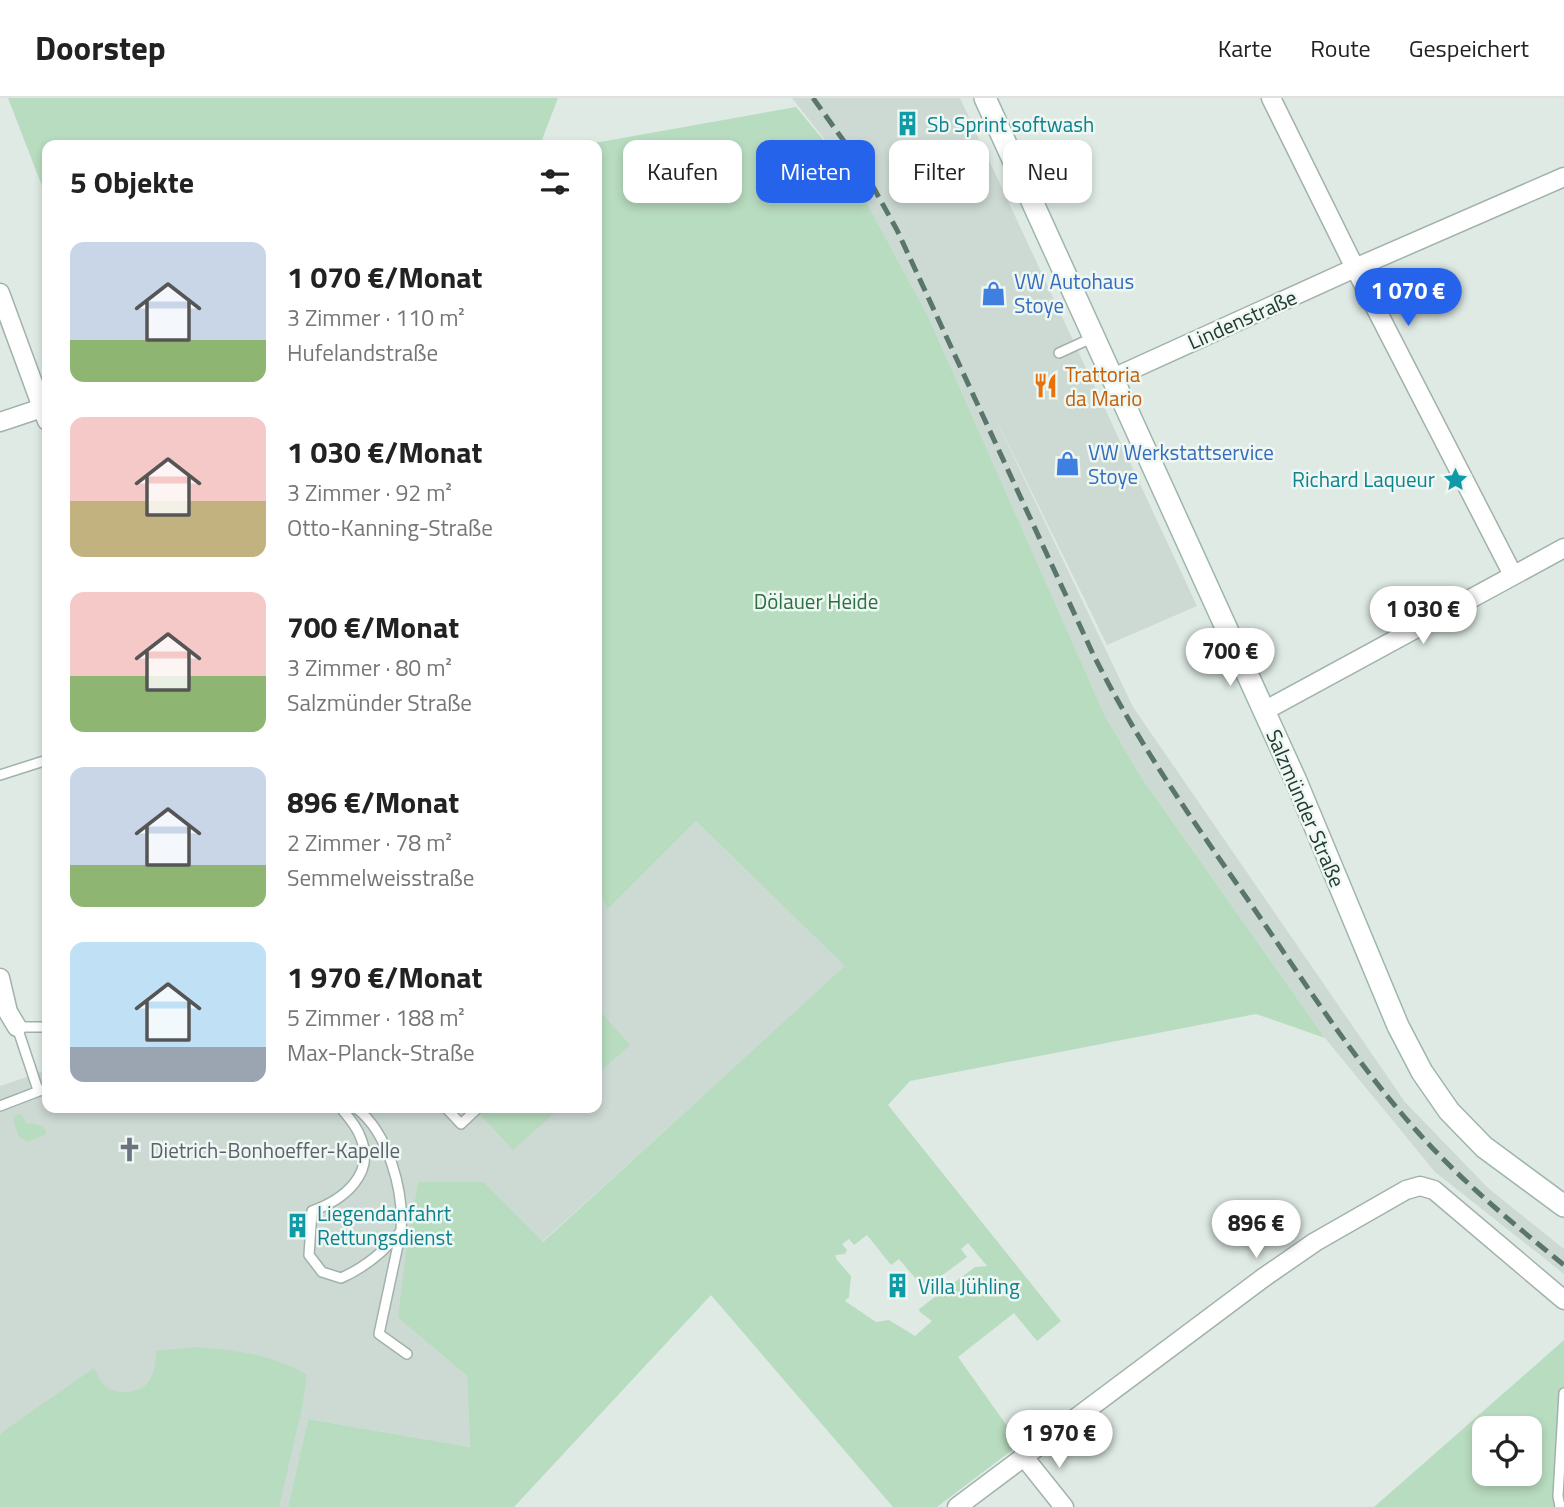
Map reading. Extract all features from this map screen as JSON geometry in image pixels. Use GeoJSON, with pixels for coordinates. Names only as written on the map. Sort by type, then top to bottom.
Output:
{"type":"FeatureCollection","features":[{"type":"Feature","properties":{"kind":"main road","name":"Salzmünder Straße"},"geometry":{"type":"LineString","coordinates":[[985,98],[1296,781],[1398,1026],[1422,1072],[1449,1111],[1484,1147],[1564,1206]]}},
{"type":"Feature","properties":{"kind":"street"},"geometry":{"type":"LineString","coordinates":[[1270,98],[1513,575]]}},
{"type":"Feature","properties":{"kind":"street","name":"Lindenstraße"},"geometry":{"type":"LineString","coordinates":[[1113,378],[1564,177]]}},
{"type":"Feature","properties":{"kind":"street"},"geometry":{"type":"LineString","coordinates":[[0,293],[42,407]]}},
{"type":"Feature","properties":{"kind":"street"},"geometry":{"type":"LineString","coordinates":[[0,422],[42,415]]}},
{"type":"Feature","properties":{"kind":"street"},"geometry":{"type":"LineString","coordinates":[[1264,711],[1564,548]]}},
{"type":"Feature","properties":{"kind":"street"},"geometry":{"type":"LineString","coordinates":[[0,978],[8,1012],[18,1027]]}},
{"type":"Feature","properties":{"kind":"street"},"geometry":{"type":"LineString","coordinates":[[957,1507],[1315,1242],[1406,1190],[1420,1186],[1434,1190],[1564,1300]]}},
{"type":"Feature","properties":{"kind":"street"},"geometry":{"type":"LineString","coordinates":[[1024,1457],[1064,1507]]}},
{"type":"Feature","properties":{"kind":"lane"},"geometry":{"type":"LineString","coordinates":[[1059,353],[1094,337]]}},
{"type":"Feature","properties":{"kind":"lane"},"geometry":{"type":"LineString","coordinates":[[0,775],[42,762]]}},
{"type":"Feature","properties":{"kind":"lane"},"geometry":{"type":"LineString","coordinates":[[42,1027],[18,1027],[42,1087]]}},
{"type":"Feature","properties":{"kind":"lane"},"geometry":{"type":"LineString","coordinates":[[0,1106],[42,1089]]}},
{"type":"Feature","properties":{"kind":"lane"},"geometry":{"type":"LineString","coordinates":[[344,1113],[362,1139],[362,1169],[343,1196],[312,1211],[309,1255],[322,1272],[341,1278],[362,1269],[390,1245],[401,1231]]}},
{"type":"Feature","properties":{"kind":"lane"},"geometry":{"type":"LineString","coordinates":[[362,1113],[375,1131],[396,1174],[402,1215],[379,1334],[407,1354]]}},
{"type":"Feature","properties":{"kind":"lane"},"geometry":{"type":"LineString","coordinates":[[451,1113],[461,1124],[473,1113]]}},
{"type":"Feature","properties":{"kind":"lane"},"geometry":{"type":"LineString","coordinates":[[1560,1507],[1558,1496],[1564,1393]]}},
{"type":"Feature","properties":{"kind":"shaded area"},"geometry":{"type":"Polygon","coordinates":[[[792,98],[960,98],[980,140],[889,140],[889,203],[989,203],[989,160],[1003,190],[1003,203],[1009,203],[1197,606],[1107,645],[991,409],[1133,707],[1405,1102],[1488,1188],[1564,1249],[1564,1274],[1435,1172],[1325,1038],[1141,777],[1105,716],[928,316],[867,203],[875,203],[875,140],[825,140],[792,98]]]}},
{"type":"Feature","properties":{"kind":"shaded area"},"geometry":{"type":"Polygon","coordinates":[[[696,821],[846,966],[542,1242],[484,1182],[398,1318],[467,1376],[470,1447],[308,1419],[288,1507],[0,1507],[0,1086],[42,1072],[42,1113],[602,1113],[602,891],[608,909],[696,821]]]}},
{"type":"Feature","properties":{"kind":"green space"},"geometry":{"type":"Polygon","coordinates":[[[8,98],[558,98],[542,140],[42,140],[42,186],[8,98]]]}},
{"type":"Feature","properties":{"kind":"green space","name":"Dölauer Heide"},"geometry":{"type":"Polygon","coordinates":[[[796,107],[823,140],[756,140],[756,203],[867,203],[928,316],[1105,716],[1141,777],[1325,1038],[1256,1014],[910,1081],[888,1105],[1061,1321],[1037,1341],[1014,1313],[958,1357],[1020,1444],[937,1507],[893,1507],[711,1295],[514,1507],[288,1507],[308,1419],[470,1447],[467,1376],[398,1318],[418,1182],[484,1182],[543,1242],[845,966],[696,821],[607,910],[602,894],[602,142],[796,107]],[[867,1235],[854,1245],[849,1239],[842,1244],[847,1250],[845,1254],[835,1255],[851,1276],[849,1297],[845,1301],[876,1322],[889,1320],[915,1336],[932,1321],[919,1309],[975,1267],[987,1266],[968,1243],[961,1249],[967,1257],[933,1282],[931,1280],[922,1286],[899,1259],[891,1265],[867,1235]]]}},
{"type":"Feature","properties":{"kind":"green space"},"geometry":{"type":"Polygon","coordinates":[[[602,1014],[630,1045],[602,1070],[602,1014]]]}},
{"type":"Feature","properties":{"kind":"green space"},"geometry":{"type":"Polygon","coordinates":[[[479,1113],[554,1113],[513,1150],[479,1113]]]}},
{"type":"Feature","properties":{"kind":"green space"},"geometry":{"type":"Polygon","coordinates":[[[21,1114],[26,1123],[45,1128],[46,1134],[28,1142],[19,1137],[13,1120],[15,1115],[21,1114]]]}},
{"type":"Feature","properties":{"kind":"green space"},"geometry":{"type":"Polygon","coordinates":[[[1564,1340],[1564,1507],[1374,1507],[1472,1421],[1472,1486],[1542,1486],[1542,1416],[1478,1416],[1564,1340]]]}},
{"type":"Feature","properties":{"kind":"green space"},"geometry":{"type":"Polygon","coordinates":[[[195,1347],[267,1358],[307,1375],[279,1507],[0,1507],[0,1435],[5,1430],[94,1368],[106,1387],[131,1392],[145,1386],[149,1381],[156,1351],[195,1347]]]}},
{"type":"Feature","properties":{"kind":"railway"},"geometry":{"type":"LineString","coordinates":[[813,98],[861,165],[897,230],[1093,654],[1127,717],[1165,778],[1327,1015],[1392,1102],[1432,1148],[1468,1183],[1564,1265]]}},
{"type":"Feature","properties":{"kind":"place","name":"Sb Sprint softwash"},"geometry":{"type":"Point","coordinates":[907,124]}},
{"type":"Feature","properties":{"kind":"place","name":"VW Autohaus Stoye"},"geometry":{"type":"Point","coordinates":[994,293]}},
{"type":"Feature","properties":{"kind":"place","name":"Trattoria da Mario"},"geometry":{"type":"Point","coordinates":[1045,386]}},
{"type":"Feature","properties":{"kind":"place","name":"VW Werkstattservice Stoye"},"geometry":{"type":"Point","coordinates":[1068,464]}},
{"type":"Feature","properties":{"kind":"place","name":"Richard Laqueur"},"geometry":{"type":"Point","coordinates":[1455,479]}},
{"type":"Feature","properties":{"kind":"place","name":"Dietrich-Bonhoeffer-Kapelle"},"geometry":{"type":"Point","coordinates":[130,1150]}},
{"type":"Feature","properties":{"kind":"place","name":"Liegendanfahrt Rettungsdienst"},"geometry":{"type":"Point","coordinates":[297,1225]}},
{"type":"Feature","properties":{"kind":"place","name":"Villa Jühling"},"geometry":{"type":"Point","coordinates":[898,1286]}}]}
